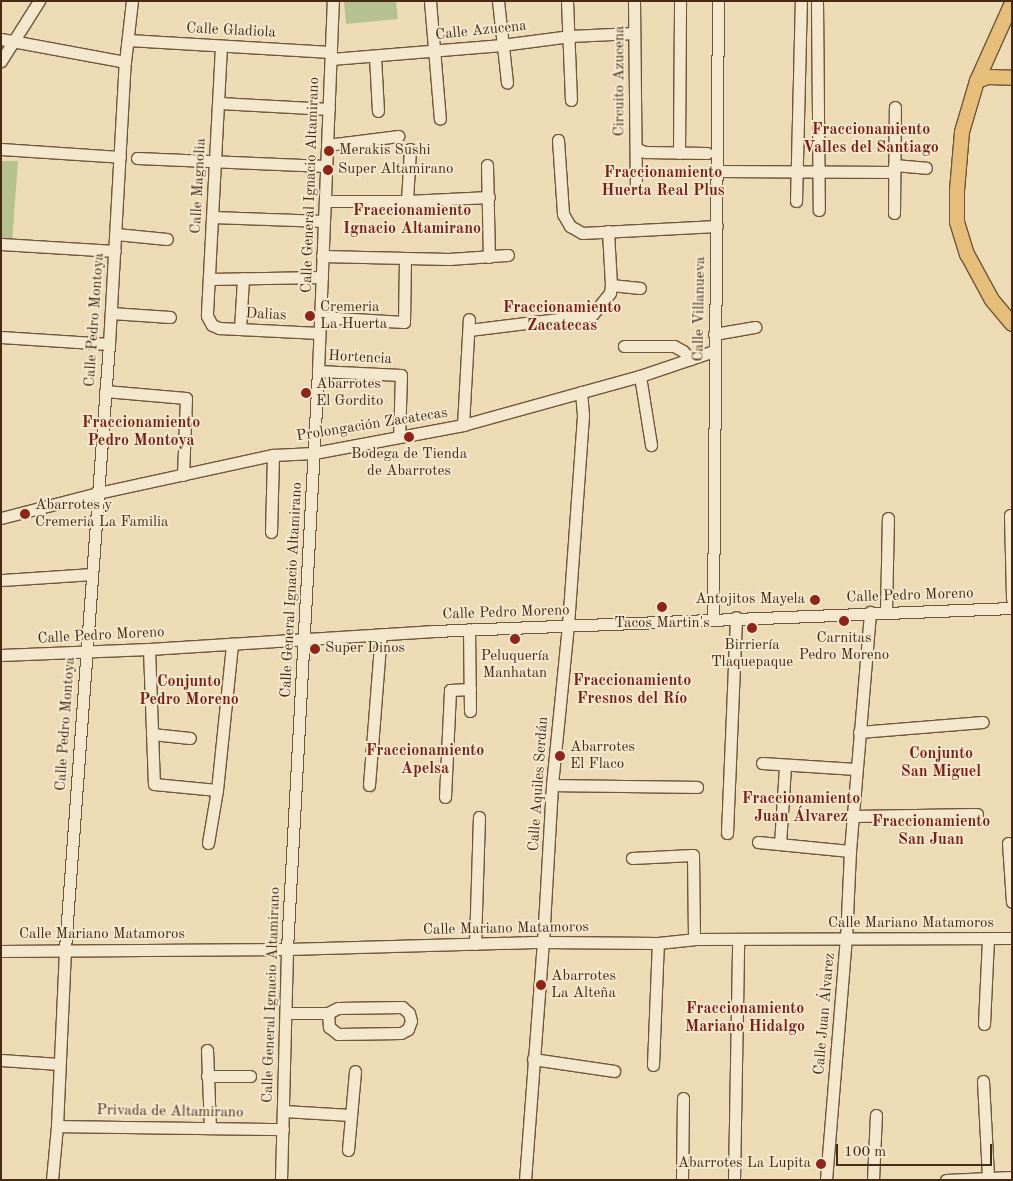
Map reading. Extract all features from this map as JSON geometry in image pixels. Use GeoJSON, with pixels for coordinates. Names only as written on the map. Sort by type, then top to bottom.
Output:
{"type":"FeatureCollection","features":[{"type":"Feature","properties":{"kind":"main road"},"geometry":{"type":"LineString","coordinates":[[1012,3],[977,81],[962,132],[957,190],[958,222],[967,254],[992,300],[1012,324]]}},
{"type":"Feature","properties":{"kind":"main road"},"geometry":{"type":"LineString","coordinates":[[977,81],[988,77],[1012,78]]}},
{"type":"Feature","properties":{"kind":"street"},"geometry":{"type":"LineString","coordinates":[[1,61],[38,1]]}},
{"type":"Feature","properties":{"kind":"street","name":"Calle Pedro Montoya"},"geometry":{"type":"LineString","coordinates":[[52,1180],[57,1126],[65,949],[109,344],[125,62],[132,1]]}},
{"type":"Feature","properties":{"kind":"street","name":"Calle General Ignacio Altamirano"},"geometry":{"type":"LineString","coordinates":[[281,1180],[287,1013],[287,949],[318,371],[333,1]]}},
{"type":"Feature","properties":{"kind":"street"},"geometry":{"type":"LineString","coordinates":[[430,1],[440,119]]}},
{"type":"Feature","properties":{"kind":"street"},"geometry":{"type":"LineString","coordinates":[[498,1],[507,83]]}},
{"type":"Feature","properties":{"kind":"street"},"geometry":{"type":"LineString","coordinates":[[567,1],[570,36],[571,100]]}},
{"type":"Feature","properties":{"kind":"street","name":"Circuito Azucena"},"geometry":{"type":"LineString","coordinates":[[634,1],[635,143],[637,149],[645,152],[707,153]]}},
{"type":"Feature","properties":{"kind":"street"},"geometry":{"type":"LineString","coordinates":[[679,152],[680,1]]}},
{"type":"Feature","properties":{"kind":"street","name":"Calle Villanueva"},"geometry":{"type":"LineString","coordinates":[[713,618],[718,1]]}},
{"type":"Feature","properties":{"kind":"street"},"geometry":{"type":"LineString","coordinates":[[796,201],[802,1]]}},
{"type":"Feature","properties":{"kind":"street"},"geometry":{"type":"LineString","coordinates":[[817,1],[819,210]]}},
{"type":"Feature","properties":{"kind":"street","name":"Calle Azucena"},"geometry":{"type":"LineString","coordinates":[[331,56],[375,56],[434,52],[570,36],[634,33]]}},
{"type":"Feature","properties":{"kind":"street"},"geometry":{"type":"LineString","coordinates":[[1,39],[125,62]]}},
{"type":"Feature","properties":{"kind":"street","name":"Calle Gladiola"},"geometry":{"type":"LineString","coordinates":[[128,40],[331,56]]}},
{"type":"Feature","properties":{"kind":"street","name":"Calle Magnolia"},"geometry":{"type":"LineString","coordinates":[[212,325],[207,316],[221,46]]}},
{"type":"Feature","properties":{"kind":"street"},"geometry":{"type":"LineString","coordinates":[[375,56],[378,111]]}},
{"type":"Feature","properties":{"kind":"street"},"geometry":{"type":"LineString","coordinates":[[799,63],[817,63]]}},
{"type":"Feature","properties":{"kind":"street"},"geometry":{"type":"LineString","coordinates":[[219,103],[329,110]]}},
{"type":"Feature","properties":{"kind":"street"},"geometry":{"type":"LineString","coordinates":[[894,213],[895,107]]}},
{"type":"Feature","properties":{"kind":"street"},"geometry":{"type":"LineString","coordinates":[[327,145],[398,136]]}},
{"type":"Feature","properties":{"kind":"street"},"geometry":{"type":"LineString","coordinates":[[558,140],[563,214],[570,226],[582,233],[717,226]]}},
{"type":"Feature","properties":{"kind":"street"},"geometry":{"type":"LineString","coordinates":[[1,149],[120,157]]}},
{"type":"Feature","properties":{"kind":"street"},"geometry":{"type":"LineString","coordinates":[[407,202],[410,149]]}},
{"type":"Feature","properties":{"kind":"street"},"geometry":{"type":"LineString","coordinates":[[636,186],[637,149]]}},
{"type":"Feature","properties":{"kind":"street"},"geometry":{"type":"LineString","coordinates":[[137,158],[326,166]]}},
{"type":"Feature","properties":{"kind":"street"},"geometry":{"type":"LineString","coordinates":[[487,165],[489,257]]}},
{"type":"Feature","properties":{"kind":"street"},"geometry":{"type":"LineString","coordinates":[[718,171],[926,168]]}},
{"type":"Feature","properties":{"kind":"street"},"geometry":{"type":"LineString","coordinates":[[325,201],[407,202],[489,197]]}},
{"type":"Feature","properties":{"kind":"street"},"geometry":{"type":"LineString","coordinates":[[212,216],[324,221]]}},
{"type":"Feature","properties":{"kind":"street"},"geometry":{"type":"LineString","coordinates":[[464,425],[469,324],[592,315],[610,293],[608,231]]}},
{"type":"Feature","properties":{"kind":"street"},"geometry":{"type":"LineString","coordinates":[[116,234],[167,239]]}},
{"type":"Feature","properties":{"kind":"street"},"geometry":{"type":"LineString","coordinates":[[1,244],[115,251]]}},
{"type":"Feature","properties":{"kind":"street"},"geometry":{"type":"LineString","coordinates":[[322,256],[405,259],[508,255]]}},
{"type":"Feature","properties":{"kind":"street"},"geometry":{"type":"LineString","coordinates":[[320,317],[404,322],[405,259]]}},
{"type":"Feature","properties":{"kind":"street"},"geometry":{"type":"LineString","coordinates":[[240,329],[243,278]]}},
{"type":"Feature","properties":{"kind":"street"},"geometry":{"type":"LineString","coordinates":[[209,279],[322,278]]}},
{"type":"Feature","properties":{"kind":"street"},"geometry":{"type":"LineString","coordinates":[[611,285],[640,288]]}},
{"type":"Feature","properties":{"kind":"street"},"geometry":{"type":"LineString","coordinates":[[111,313],[170,317]]}},
{"type":"Feature","properties":{"kind":"street","name":"Dalias"},"geometry":{"type":"LineString","coordinates":[[212,325],[219,328],[319,333]]}},
{"type":"Feature","properties":{"kind":"street"},"geometry":{"type":"LineString","coordinates":[[714,334],[755,327]]}},
{"type":"Feature","properties":{"kind":"street"},"geometry":{"type":"LineString","coordinates":[[1,337],[109,344]]}},
{"type":"Feature","properties":{"kind":"street"},"geometry":{"type":"LineString","coordinates":[[624,346],[674,346],[683,350],[690,359]]}},
{"type":"Feature","properties":{"kind":"street","name":"Prolongación Zacatecas"},"geometry":{"type":"LineString","coordinates":[[1,518],[98,493],[273,455],[314,453],[464,425],[640,376],[714,351]]}},
{"type":"Feature","properties":{"kind":"street","name":"Hortencia"},"geometry":{"type":"LineString","coordinates":[[318,371],[401,375],[399,437]]}},
{"type":"Feature","properties":{"kind":"street"},"geometry":{"type":"LineString","coordinates":[[640,376],[651,445]]}},
{"type":"Feature","properties":{"kind":"street"},"geometry":{"type":"LineString","coordinates":[[105,391],[186,398],[183,475]]}},
{"type":"Feature","properties":{"kind":"street","name":"Calle Aquiles Serdán"},"geometry":{"type":"LineString","coordinates":[[525,1180],[533,1059],[544,942],[552,785],[568,625],[583,415],[581,392]]}},
{"type":"Feature","properties":{"kind":"street"},"geometry":{"type":"LineString","coordinates":[[271,532],[273,455]]}},
{"type":"Feature","properties":{"kind":"street"},"geometry":{"type":"LineString","coordinates":[[1010,515],[1012,599]]}},
{"type":"Feature","properties":{"kind":"street"},"geometry":{"type":"LineString","coordinates":[[886,611],[888,518]]}},
{"type":"Feature","properties":{"kind":"street"},"geometry":{"type":"LineString","coordinates":[[1,580],[91,574]]}},
{"type":"Feature","properties":{"kind":"street","name":"Calle Pedro Moreno"},"geometry":{"type":"LineString","coordinates":[[1,656],[149,649],[469,629],[886,611],[1012,608]]}},
{"type":"Feature","properties":{"kind":"street","name":"Calle Juan Álvarez"},"geometry":{"type":"LineString","coordinates":[[826,1180],[846,939],[856,769],[870,612]]}},
{"type":"Feature","properties":{"kind":"street"},"geometry":{"type":"LineString","coordinates":[[728,833],[736,617]]}},
{"type":"Feature","properties":{"kind":"street"},"geometry":{"type":"LineString","coordinates":[[469,629],[470,711]]}},
{"type":"Feature","properties":{"kind":"street"},"geometry":{"type":"LineString","coordinates":[[370,785],[381,634]]}},
{"type":"Feature","properties":{"kind":"street"},"geometry":{"type":"LineString","coordinates":[[208,843],[217,790],[232,644]]}},
{"type":"Feature","properties":{"kind":"street"},"geometry":{"type":"LineString","coordinates":[[149,649],[154,784],[217,790]]}},
{"type":"Feature","properties":{"kind":"street"},"geometry":{"type":"LineString","coordinates":[[445,797],[450,690],[470,690]]}},
{"type":"Feature","properties":{"kind":"street"},"geometry":{"type":"LineString","coordinates":[[860,732],[983,722]]}},
{"type":"Feature","properties":{"kind":"street"},"geometry":{"type":"LineString","coordinates":[[152,734],[190,738]]}},
{"type":"Feature","properties":{"kind":"street"},"geometry":{"type":"LineString","coordinates":[[762,763],[785,766],[856,769]]}},
{"type":"Feature","properties":{"kind":"street"},"geometry":{"type":"LineString","coordinates":[[780,844],[785,766]]}},
{"type":"Feature","properties":{"kind":"street"},"geometry":{"type":"LineString","coordinates":[[552,785],[697,787]]}},
{"type":"Feature","properties":{"kind":"street"},"geometry":{"type":"LineString","coordinates":[[853,816],[977,814]]}},
{"type":"Feature","properties":{"kind":"street"},"geometry":{"type":"LineString","coordinates":[[475,944],[479,817]]}},
{"type":"Feature","properties":{"kind":"street"},"geometry":{"type":"LineString","coordinates":[[758,842],[850,851]]}},
{"type":"Feature","properties":{"kind":"street"},"geometry":{"type":"LineString","coordinates":[[1008,843],[1012,902]]}},
{"type":"Feature","properties":{"kind":"street"},"geometry":{"type":"LineString","coordinates":[[632,858],[693,855],[694,939]]}},
{"type":"Feature","properties":{"kind":"street","name":"Calle Mariano Matamoros"},"geometry":{"type":"LineString","coordinates":[[1,951],[65,949],[287,949],[544,942],[658,943],[694,939],[738,941],[1012,938]]}},
{"type":"Feature","properties":{"kind":"street"},"geometry":{"type":"LineString","coordinates":[[984,1024],[988,939]]}},
{"type":"Feature","properties":{"kind":"street"},"geometry":{"type":"LineString","coordinates":[[734,1180],[738,941]]}},
{"type":"Feature","properties":{"kind":"street"},"geometry":{"type":"LineString","coordinates":[[653,1065],[658,943]]}},
{"type":"Feature","properties":{"kind":"street"},"geometry":{"type":"LineString","coordinates":[[287,1013],[328,1013],[338,1008],[402,1008],[409,1013],[411,1021],[408,1029],[401,1033],[338,1034],[329,1027],[328,1013]]}},
{"type":"Feature","properties":{"kind":"street"},"geometry":{"type":"LineString","coordinates":[[207,1050],[210,1128]]}},
{"type":"Feature","properties":{"kind":"street"},"geometry":{"type":"LineString","coordinates":[[533,1059],[614,1071]]}},
{"type":"Feature","properties":{"kind":"street"},"geometry":{"type":"LineString","coordinates":[[1,1060],[59,1064]]}},
{"type":"Feature","properties":{"kind":"street"},"geometry":{"type":"LineString","coordinates":[[348,1150],[355,1071]]}},
{"type":"Feature","properties":{"kind":"street"},"geometry":{"type":"LineString","coordinates":[[207,1076],[250,1076]]}},
{"type":"Feature","properties":{"kind":"street"},"geometry":{"type":"LineString","coordinates":[[983,1081],[988,1178]]}},
{"type":"Feature","properties":{"kind":"street"},"geometry":{"type":"LineString","coordinates":[[682,1180],[683,1098]]}},
{"type":"Feature","properties":{"kind":"street"},"geometry":{"type":"LineString","coordinates":[[284,1111],[350,1115]]}},
{"type":"Feature","properties":{"kind":"street"},"geometry":{"type":"LineString","coordinates":[[873,1180],[876,1115]]}},
{"type":"Feature","properties":{"kind":"street","name":"Privada de Altamirano"},"geometry":{"type":"LineString","coordinates":[[57,1126],[283,1129]]}},
{"type":"Feature","properties":{"kind":"street"},"geometry":{"type":"LineString","coordinates":[[946,1180],[1012,1176]]}},
{"type":"Feature","properties":{"kind":"green space"},"geometry":{"type":"Polygon","coordinates":[[[344,1],[396,1],[398,19],[346,24],[344,1]]]}},
{"type":"Feature","properties":{"kind":"green space"},"geometry":{"type":"Polygon","coordinates":[[[1,161],[18,161],[12,241],[1,241],[1,161]]]}},
{"type":"Feature","properties":{"kind":"place","name":"Merakis Sushi"},"geometry":{"type":"Point","coordinates":[329,151]}},
{"type":"Feature","properties":{"kind":"place","name":"Super Altamirano"},"geometry":{"type":"Point","coordinates":[328,170]}},
{"type":"Feature","properties":{"kind":"place","name":"Cremeria La Huerta"},"geometry":{"type":"Point","coordinates":[310,316]}},
{"type":"Feature","properties":{"kind":"place","name":"Abarrotes El Gordito"},"geometry":{"type":"Point","coordinates":[306,393]}},
{"type":"Feature","properties":{"kind":"place","name":"Bodega de Tienda de Abarrotes"},"geometry":{"type":"Point","coordinates":[409,437]}},
{"type":"Feature","properties":{"kind":"place","name":"Abarrotes y Cremeria La Familia"},"geometry":{"type":"Point","coordinates":[25,514]}},
{"type":"Feature","properties":{"kind":"place","name":"Antojitos Mayela"},"geometry":{"type":"Point","coordinates":[815,600]}},
{"type":"Feature","properties":{"kind":"place","name":"Tacos Martin's"},"geometry":{"type":"Point","coordinates":[662,607]}},
{"type":"Feature","properties":{"kind":"place","name":"Carnitas Pedro Moreno"},"geometry":{"type":"Point","coordinates":[844,621]}},
{"type":"Feature","properties":{"kind":"place","name":"Birriería Tlaquepaque"},"geometry":{"type":"Point","coordinates":[752,628]}},
{"type":"Feature","properties":{"kind":"place","name":"Peluquería Manhatan"},"geometry":{"type":"Point","coordinates":[515,639]}},
{"type":"Feature","properties":{"kind":"place","name":"Super Dinos"},"geometry":{"type":"Point","coordinates":[315,649]}},
{"type":"Feature","properties":{"kind":"place","name":"Abarrotes El Flaco"},"geometry":{"type":"Point","coordinates":[560,756]}},
{"type":"Feature","properties":{"kind":"place","name":"Abarrotes La Alteña"},"geometry":{"type":"Point","coordinates":[541,985]}},
{"type":"Feature","properties":{"kind":"place","name":"Abarrotes La Lupita"},"geometry":{"type":"Point","coordinates":[821,1164]}},
{"type":"Feature","properties":{"kind":"district","name":"Fraccionamiento Valles del Santiago"},"geometry":{"type":"Point","coordinates":[871,139]}},
{"type":"Feature","properties":{"kind":"district","name":"Fraccionamiento Huerta Real Plus"},"geometry":{"type":"Point","coordinates":[663,182]}},
{"type":"Feature","properties":{"kind":"district","name":"Fraccionamiento Ignacio Altamirano"},"geometry":{"type":"Point","coordinates":[412,220]}},
{"type":"Feature","properties":{"kind":"district","name":"Fraccionamiento Zacatecas"},"geometry":{"type":"Point","coordinates":[562,317]}},
{"type":"Feature","properties":{"kind":"district","name":"Fraccionamiento Pedro Montoya"},"geometry":{"type":"Point","coordinates":[141,432]}},
{"type":"Feature","properties":{"kind":"district","name":"Fraccionamiento Fresnos del Río"},"geometry":{"type":"Point","coordinates":[632,690]}},
{"type":"Feature","properties":{"kind":"district","name":"Conjunto Pedro Moreno"},"geometry":{"type":"Point","coordinates":[189,691]}},
{"type":"Feature","properties":{"kind":"district","name":"Fraccionamiento Apelsa"},"geometry":{"type":"Point","coordinates":[425,760]}},
{"type":"Feature","properties":{"kind":"district","name":"Conjunto San Miguel"},"geometry":{"type":"Point","coordinates":[941,763]}},
{"type":"Feature","properties":{"kind":"district","name":"Fraccionamiento Juan Álvarez"},"geometry":{"type":"Point","coordinates":[801,808]}},
{"type":"Feature","properties":{"kind":"district","name":"Fraccionamiento San Juan"},"geometry":{"type":"Point","coordinates":[931,831]}},
{"type":"Feature","properties":{"kind":"district","name":"Fraccionamiento Mariano Hidalgo"},"geometry":{"type":"Point","coordinates":[745,1018]}}]}
